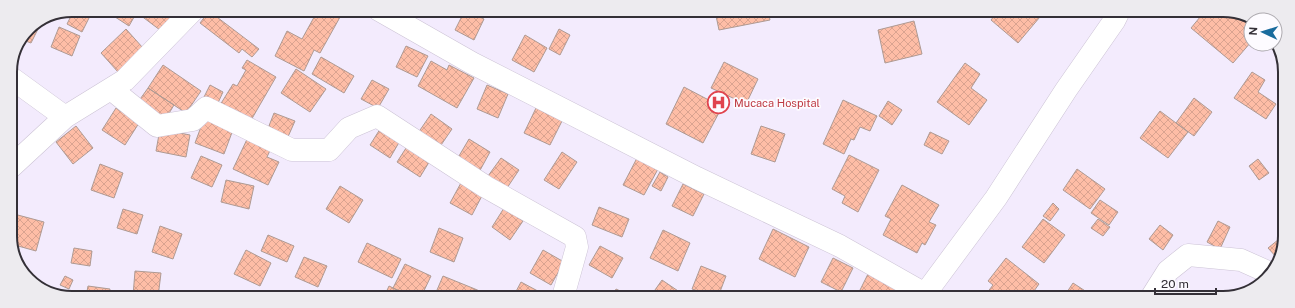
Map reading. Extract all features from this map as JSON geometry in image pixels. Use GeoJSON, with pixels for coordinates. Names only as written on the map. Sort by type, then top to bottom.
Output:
{"type":"FeatureCollection","features":[{"type":"Feature","properties":{"kind":"street"},"geometry":{"type":"LineString","coordinates":[[17,161],[65,118],[125,80],[187,17]]}},
{"type":"Feature","properties":{"kind":"street"},"geometry":{"type":"LineString","coordinates":[[391,17],[472,63],[676,168],[840,246],[919,291]]}},
{"type":"Feature","properties":{"kind":"street"},"geometry":{"type":"LineString","coordinates":[[931,291],[996,198],[1066,90],[1116,17]]}},
{"type":"Feature","properties":{"kind":"street"},"geometry":{"type":"LineString","coordinates":[[17,82],[65,118]]}},
{"type":"Feature","properties":{"kind":"street"},"geometry":{"type":"LineString","coordinates":[[111,89],[157,126],[193,120],[206,108],[292,150],[328,150],[349,128],[377,116],[486,187],[575,238],[577,247],[565,291]]}},
{"type":"Feature","properties":{"kind":"street"},"geometry":{"type":"LineString","coordinates":[[1155,291],[1168,271],[1188,255],[1241,260],[1265,271]]}},
{"type":"Feature","properties":{"kind":"building"},"geometry":{"type":"Polygon","coordinates":[[[70,17],[90,17],[82,32],[67,24],[70,17]]]}},
{"type":"Feature","properties":{"kind":"building"},"geometry":{"type":"Polygon","coordinates":[[[115,17],[134,17],[129,26],[115,17]]]}},
{"type":"Feature","properties":{"kind":"building"},"geometry":{"type":"Polygon","coordinates":[[[143,17],[176,17],[164,33],[143,17]]]}},
{"type":"Feature","properties":{"kind":"building"},"geometry":{"type":"Polygon","coordinates":[[[204,17],[217,17],[259,49],[252,57],[242,49],[239,53],[200,23],[204,17]]]}},
{"type":"Feature","properties":{"kind":"building"},"geometry":{"type":"Polygon","coordinates":[[[314,17],[340,17],[320,53],[314,50],[304,71],[275,56],[287,31],[302,39],[314,17]]]}},
{"type":"Feature","properties":{"kind":"building"},"geometry":{"type":"Polygon","coordinates":[[[462,17],[480,17],[484,19],[474,40],[455,30],[462,17]]]}},
{"type":"Feature","properties":{"kind":"building"},"geometry":{"type":"Polygon","coordinates":[[[716,17],[769,17],[770,20],[719,30],[716,17]]]}},
{"type":"Feature","properties":{"kind":"building"},"geometry":{"type":"Polygon","coordinates":[[[993,17],[1040,17],[1018,43],[991,20],[993,17]]]}},
{"type":"Feature","properties":{"kind":"building"},"geometry":{"type":"Polygon","coordinates":[[[1200,17],[1223,17],[1243,21],[1243,51],[1233,63],[1191,28],[1200,17]]]}},
{"type":"Feature","properties":{"kind":"building"},"geometry":{"type":"Polygon","coordinates":[[[914,21],[922,54],[885,63],[878,30],[914,21]]]}},
{"type":"Feature","properties":{"kind":"building"},"geometry":{"type":"Polygon","coordinates":[[[59,27],[80,36],[72,56],[51,47],[59,27]]]}},
{"type":"Feature","properties":{"kind":"building"},"geometry":{"type":"Polygon","coordinates":[[[38,28],[31,43],[26,41],[38,28]]]}},
{"type":"Feature","properties":{"kind":"building"},"geometry":{"type":"Polygon","coordinates":[[[126,29],[143,48],[118,72],[101,53],[126,29]]]}},
{"type":"Feature","properties":{"kind":"building"},"geometry":{"type":"Polygon","coordinates":[[[559,29],[570,35],[560,55],[549,49],[559,29]]]}},
{"type":"Feature","properties":{"kind":"building"},"geometry":{"type":"Polygon","coordinates":[[[525,35],[547,48],[534,72],[512,60],[525,35]]]}},
{"type":"Feature","properties":{"kind":"building"},"geometry":{"type":"Polygon","coordinates":[[[406,46],[428,56],[417,77],[396,67],[406,46]]]}},
{"type":"Feature","properties":{"kind":"building"},"geometry":{"type":"Polygon","coordinates":[[[321,57],[354,76],[344,93],[312,74],[321,57]]]}},
{"type":"Feature","properties":{"kind":"building"},"geometry":{"type":"Polygon","coordinates":[[[247,60],[276,77],[250,122],[220,105],[233,84],[237,86],[246,70],[242,68],[247,60]]]}},
{"type":"Feature","properties":{"kind":"building"},"geometry":{"type":"Polygon","coordinates":[[[431,61],[447,70],[449,65],[474,78],[457,108],[418,86],[431,61]]]}},
{"type":"Feature","properties":{"kind":"building"},"geometry":{"type":"Polygon","coordinates":[[[724,62],[758,79],[746,104],[711,88],[724,62]]]}},
{"type":"Feature","properties":{"kind":"building"},"geometry":{"type":"Polygon","coordinates":[[[965,63],[980,74],[971,88],[987,100],[969,125],[937,102],[965,63]]]}},
{"type":"Feature","properties":{"kind":"building"},"geometry":{"type":"Polygon","coordinates":[[[163,65],[201,91],[186,113],[148,88],[163,65]]]}},
{"type":"Feature","properties":{"kind":"building"},"geometry":{"type":"Polygon","coordinates":[[[296,69],[326,89],[310,112],[281,93],[296,69]]]}},
{"type":"Feature","properties":{"kind":"building"},"geometry":{"type":"Polygon","coordinates":[[[1252,72],[1265,80],[1258,92],[1276,104],[1266,119],[1234,98],[1252,72]]]}},
{"type":"Feature","properties":{"kind":"building"},"geometry":{"type":"Polygon","coordinates":[[[372,80],[389,89],[378,108],[361,99],[372,80]]]}},
{"type":"Feature","properties":{"kind":"building"},"geometry":{"type":"Polygon","coordinates":[[[210,85],[223,92],[217,105],[203,99],[210,85]]]}},
{"type":"Feature","properties":{"kind":"building"},"geometry":{"type":"Polygon","coordinates":[[[487,85],[508,94],[498,118],[477,109],[487,85]]]}},
{"type":"Feature","properties":{"kind":"building"},"geometry":{"type":"Polygon","coordinates":[[[684,87],[722,107],[703,143],[666,124],[684,87]]]}},
{"type":"Feature","properties":{"kind":"building"},"geometry":{"type":"Polygon","coordinates":[[[148,88],[174,105],[165,120],[138,102],[148,88]]]}},
{"type":"Feature","properties":{"kind":"building"},"geometry":{"type":"Polygon","coordinates":[[[1194,98],[1212,112],[1194,136],[1176,123],[1194,98]]]}},
{"type":"Feature","properties":{"kind":"building"},"geometry":{"type":"Polygon","coordinates":[[[843,100],[877,116],[870,131],[860,127],[854,140],[851,139],[844,154],[823,144],[843,100]]]}},
{"type":"Feature","properties":{"kind":"building"},"geometry":{"type":"Polygon","coordinates":[[[888,101],[902,110],[892,125],[879,116],[888,101]]]}},
{"type":"Feature","properties":{"kind":"building"},"geometry":{"type":"Polygon","coordinates":[[[116,108],[139,123],[125,145],[102,130],[116,108]]]}},
{"type":"Feature","properties":{"kind":"building"},"geometry":{"type":"Polygon","coordinates":[[[536,108],[562,121],[550,145],[524,133],[536,108]]]}},
{"type":"Feature","properties":{"kind":"building"},"geometry":{"type":"Polygon","coordinates":[[[1160,111],[1188,132],[1168,158],[1140,138],[1160,111]]]}},
{"type":"Feature","properties":{"kind":"building"},"geometry":{"type":"Polygon","coordinates":[[[274,113],[295,121],[287,139],[267,131],[274,113]]]}},
{"type":"Feature","properties":{"kind":"building"},"geometry":{"type":"Polygon","coordinates":[[[431,114],[452,129],[439,148],[418,133],[431,114]]]}},
{"type":"Feature","properties":{"kind":"building"},"geometry":{"type":"Polygon","coordinates":[[[205,116],[234,127],[224,154],[195,143],[205,116]]]}},
{"type":"Feature","properties":{"kind":"building"},"geometry":{"type":"Polygon","coordinates":[[[76,126],[93,148],[73,164],[56,142],[76,126]]]}},
{"type":"Feature","properties":{"kind":"building"},"geometry":{"type":"Polygon","coordinates":[[[382,126],[401,139],[390,158],[370,145],[382,126]]]}},
{"type":"Feature","properties":{"kind":"building"},"geometry":{"type":"Polygon","coordinates":[[[761,126],[785,134],[775,162],[751,154],[761,126]]]}},
{"type":"Feature","properties":{"kind":"building"},"geometry":{"type":"Polygon","coordinates":[[[160,129],[190,135],[186,157],[156,151],[160,129]]]}},
{"type":"Feature","properties":{"kind":"building"},"geometry":{"type":"Polygon","coordinates":[[[930,132],[949,141],[942,154],[924,145],[930,132]]]}},
{"type":"Feature","properties":{"kind":"building"},"geometry":{"type":"Polygon","coordinates":[[[249,135],[272,146],[267,157],[279,162],[268,185],[233,169],[249,135]]]}},
{"type":"Feature","properties":{"kind":"building"},"geometry":{"type":"Polygon","coordinates":[[[469,139],[490,152],[478,174],[456,161],[469,139]]]}},
{"type":"Feature","properties":{"kind":"building"},"geometry":{"type":"Polygon","coordinates":[[[408,145],[431,159],[420,177],[397,162],[408,145]]]}},
{"type":"Feature","properties":{"kind":"building"},"geometry":{"type":"Polygon","coordinates":[[[562,152],[577,162],[559,189],[544,180],[562,152]]]}},
{"type":"Feature","properties":{"kind":"building"},"geometry":{"type":"Polygon","coordinates":[[[849,155],[879,170],[858,212],[842,203],[845,196],[832,189],[849,155]]]}},
{"type":"Feature","properties":{"kind":"building"},"geometry":{"type":"Polygon","coordinates":[[[201,156],[222,165],[212,187],[191,178],[201,156]]]}},
{"type":"Feature","properties":{"kind":"building"},"geometry":{"type":"Polygon","coordinates":[[[501,158],[519,170],[507,188],[488,176],[501,158]]]}},
{"type":"Feature","properties":{"kind":"building"},"geometry":{"type":"Polygon","coordinates":[[[637,158],[658,169],[644,195],[623,185],[637,158]]]}},
{"type":"Feature","properties":{"kind":"building"},"geometry":{"type":"Polygon","coordinates":[[[1258,159],[1269,173],[1259,180],[1249,166],[1258,159]]]}},
{"type":"Feature","properties":{"kind":"building"},"geometry":{"type":"Polygon","coordinates":[[[100,164],[123,173],[114,198],[91,190],[100,164]]]}},
{"type":"Feature","properties":{"kind":"building"},"geometry":{"type":"Polygon","coordinates":[[[1077,169],[1105,189],[1090,209],[1063,190],[1077,169]]]}},
{"type":"Feature","properties":{"kind":"building"},"geometry":{"type":"Polygon","coordinates":[[[660,172],[668,177],[661,191],[652,186],[660,172]]]}},
{"type":"Feature","properties":{"kind":"building"},"geometry":{"type":"Polygon","coordinates":[[[226,180],[254,186],[249,209],[221,202],[226,180]]]}},
{"type":"Feature","properties":{"kind":"building"},"geometry":{"type":"Polygon","coordinates":[[[462,181],[484,192],[472,215],[450,203],[462,181]]]}},
{"type":"Feature","properties":{"kind":"building"},"geometry":{"type":"Polygon","coordinates":[[[683,184],[704,194],[693,216],[672,206],[683,184]]]}},
{"type":"Feature","properties":{"kind":"building"},"geometry":{"type":"Polygon","coordinates":[[[902,185],[939,205],[929,222],[936,225],[925,245],[922,243],[917,253],[883,235],[891,219],[885,216],[902,185]]]}},
{"type":"Feature","properties":{"kind":"building"},"geometry":{"type":"Polygon","coordinates":[[[340,186],[363,200],[349,223],[326,209],[340,186]]]}},
{"type":"Feature","properties":{"kind":"building"},"geometry":{"type":"Polygon","coordinates":[[[1100,200],[1118,212],[1109,225],[1091,213],[1100,200]]]}},
{"type":"Feature","properties":{"kind":"building"},"geometry":{"type":"Polygon","coordinates":[[[1053,203],[1059,209],[1050,221],[1043,216],[1053,203]]]}},
{"type":"Feature","properties":{"kind":"building"},"geometry":{"type":"Polygon","coordinates":[[[599,207],[629,219],[622,237],[592,225],[599,207]]]}},
{"type":"Feature","properties":{"kind":"building"},"geometry":{"type":"Polygon","coordinates":[[[504,208],[523,221],[510,240],[492,227],[504,208]]]}},
{"type":"Feature","properties":{"kind":"building"},"geometry":{"type":"Polygon","coordinates":[[[123,209],[143,215],[137,234],[117,228],[123,209]]]}},
{"type":"Feature","properties":{"kind":"building"},"geometry":{"type":"Polygon","coordinates":[[[17,215],[44,222],[36,251],[18,246],[17,215]]]}},
{"type":"Feature","properties":{"kind":"building"},"geometry":{"type":"Polygon","coordinates":[[[1043,219],[1065,235],[1044,263],[1022,247],[1043,219]]]}},
{"type":"Feature","properties":{"kind":"building"},"geometry":{"type":"Polygon","coordinates":[[[1098,219],[1110,227],[1103,236],[1091,228],[1098,219]]]}},
{"type":"Feature","properties":{"kind":"building"},"geometry":{"type":"Polygon","coordinates":[[[1218,221],[1230,227],[1220,249],[1207,242],[1218,221]]]}},
{"type":"Feature","properties":{"kind":"building"},"geometry":{"type":"Polygon","coordinates":[[[1160,225],[1173,235],[1163,250],[1149,239],[1160,225]]]}},
{"type":"Feature","properties":{"kind":"building"},"geometry":{"type":"Polygon","coordinates":[[[160,226],[182,234],[173,259],[152,252],[160,226]]]}},
{"type":"Feature","properties":{"kind":"building"},"geometry":{"type":"Polygon","coordinates":[[[439,228],[463,238],[454,262],[430,252],[439,228]]]}},
{"type":"Feature","properties":{"kind":"building"},"geometry":{"type":"Polygon","coordinates":[[[773,229],[809,247],[795,277],[759,259],[773,229]]]}},
{"type":"Feature","properties":{"kind":"building"},"geometry":{"type":"Polygon","coordinates":[[[663,230],[690,243],[678,271],[650,258],[663,230]]]}},
{"type":"Feature","properties":{"kind":"building"},"geometry":{"type":"Polygon","coordinates":[[[268,235],[294,246],[287,262],[261,251],[268,235]]]}},
{"type":"Feature","properties":{"kind":"building"},"geometry":{"type":"Polygon","coordinates":[[[1278,240],[1275,255],[1268,248],[1278,240]]]}},
{"type":"Feature","properties":{"kind":"building"},"geometry":{"type":"Polygon","coordinates":[[[367,243],[401,259],[392,278],[358,262],[367,243]]]}},
{"type":"Feature","properties":{"kind":"building"},"geometry":{"type":"Polygon","coordinates":[[[600,246],[623,258],[612,278],[589,265],[600,246]]]}},
{"type":"Feature","properties":{"kind":"building"},"geometry":{"type":"Polygon","coordinates":[[[74,248],[92,251],[90,266],[71,263],[74,248]]]}},
{"type":"Feature","properties":{"kind":"building"},"geometry":{"type":"Polygon","coordinates":[[[246,250],[271,263],[260,286],[234,274],[246,250]]]}},
{"type":"Feature","properties":{"kind":"building"},"geometry":{"type":"Polygon","coordinates":[[[543,250],[564,262],[551,285],[530,273],[543,250]]]}},
{"type":"Feature","properties":{"kind":"building"},"geometry":{"type":"Polygon","coordinates":[[[304,257],[327,266],[318,287],[295,277],[304,257]]]}},
{"type":"Feature","properties":{"kind":"building"},"geometry":{"type":"Polygon","coordinates":[[[833,258],[853,268],[842,291],[821,282],[833,258]]]}},
{"type":"Feature","properties":{"kind":"building"},"geometry":{"type":"Polygon","coordinates":[[[1006,258],[1039,284],[1034,291],[988,291],[993,285],[988,281],[1006,258]]]}},
{"type":"Feature","properties":{"kind":"building"},"geometry":{"type":"Polygon","coordinates":[[[405,264],[431,276],[424,291],[399,291],[393,288],[405,264]]]}},
{"type":"Feature","properties":{"kind":"building"},"geometry":{"type":"Polygon","coordinates":[[[701,266],[726,276],[720,291],[698,291],[692,289],[701,266]]]}},
{"type":"Feature","properties":{"kind":"building"},"geometry":{"type":"Polygon","coordinates":[[[135,271],[161,273],[159,291],[133,291],[135,271]]]}},
{"type":"Feature","properties":{"kind":"building"},"geometry":{"type":"Polygon","coordinates":[[[868,274],[895,289],[894,291],[860,291],[868,274]]]}},
{"type":"Feature","properties":{"kind":"building"},"geometry":{"type":"Polygon","coordinates":[[[65,276],[73,280],[69,289],[60,285],[65,276]]]}},
{"type":"Feature","properties":{"kind":"building"},"geometry":{"type":"Polygon","coordinates":[[[443,276],[475,289],[474,291],[437,291],[443,276]]]}},
{"type":"Feature","properties":{"kind":"building"},"geometry":{"type":"Polygon","coordinates":[[[662,280],[678,291],[654,291],[662,280]]]}},
{"type":"Feature","properties":{"kind":"building"},"geometry":{"type":"Polygon","coordinates":[[[521,282],[538,291],[516,291],[521,282]]]}},
{"type":"Feature","properties":{"kind":"building"},"geometry":{"type":"Polygon","coordinates":[[[1073,283],[1085,291],[1068,291],[1073,283]]]}},
{"type":"Feature","properties":{"kind":"building"},"geometry":{"type":"Polygon","coordinates":[[[88,286],[110,289],[110,291],[87,291],[88,286]]]}},
{"type":"Feature","properties":{"kind":"building"},"geometry":{"type":"Polygon","coordinates":[[[389,286],[400,291],[387,291],[389,286]]]}},
{"type":"Feature","properties":{"kind":"place","name":"Mucaca Hospital"},"geometry":{"type":"Point","coordinates":[719,103]}}]}
